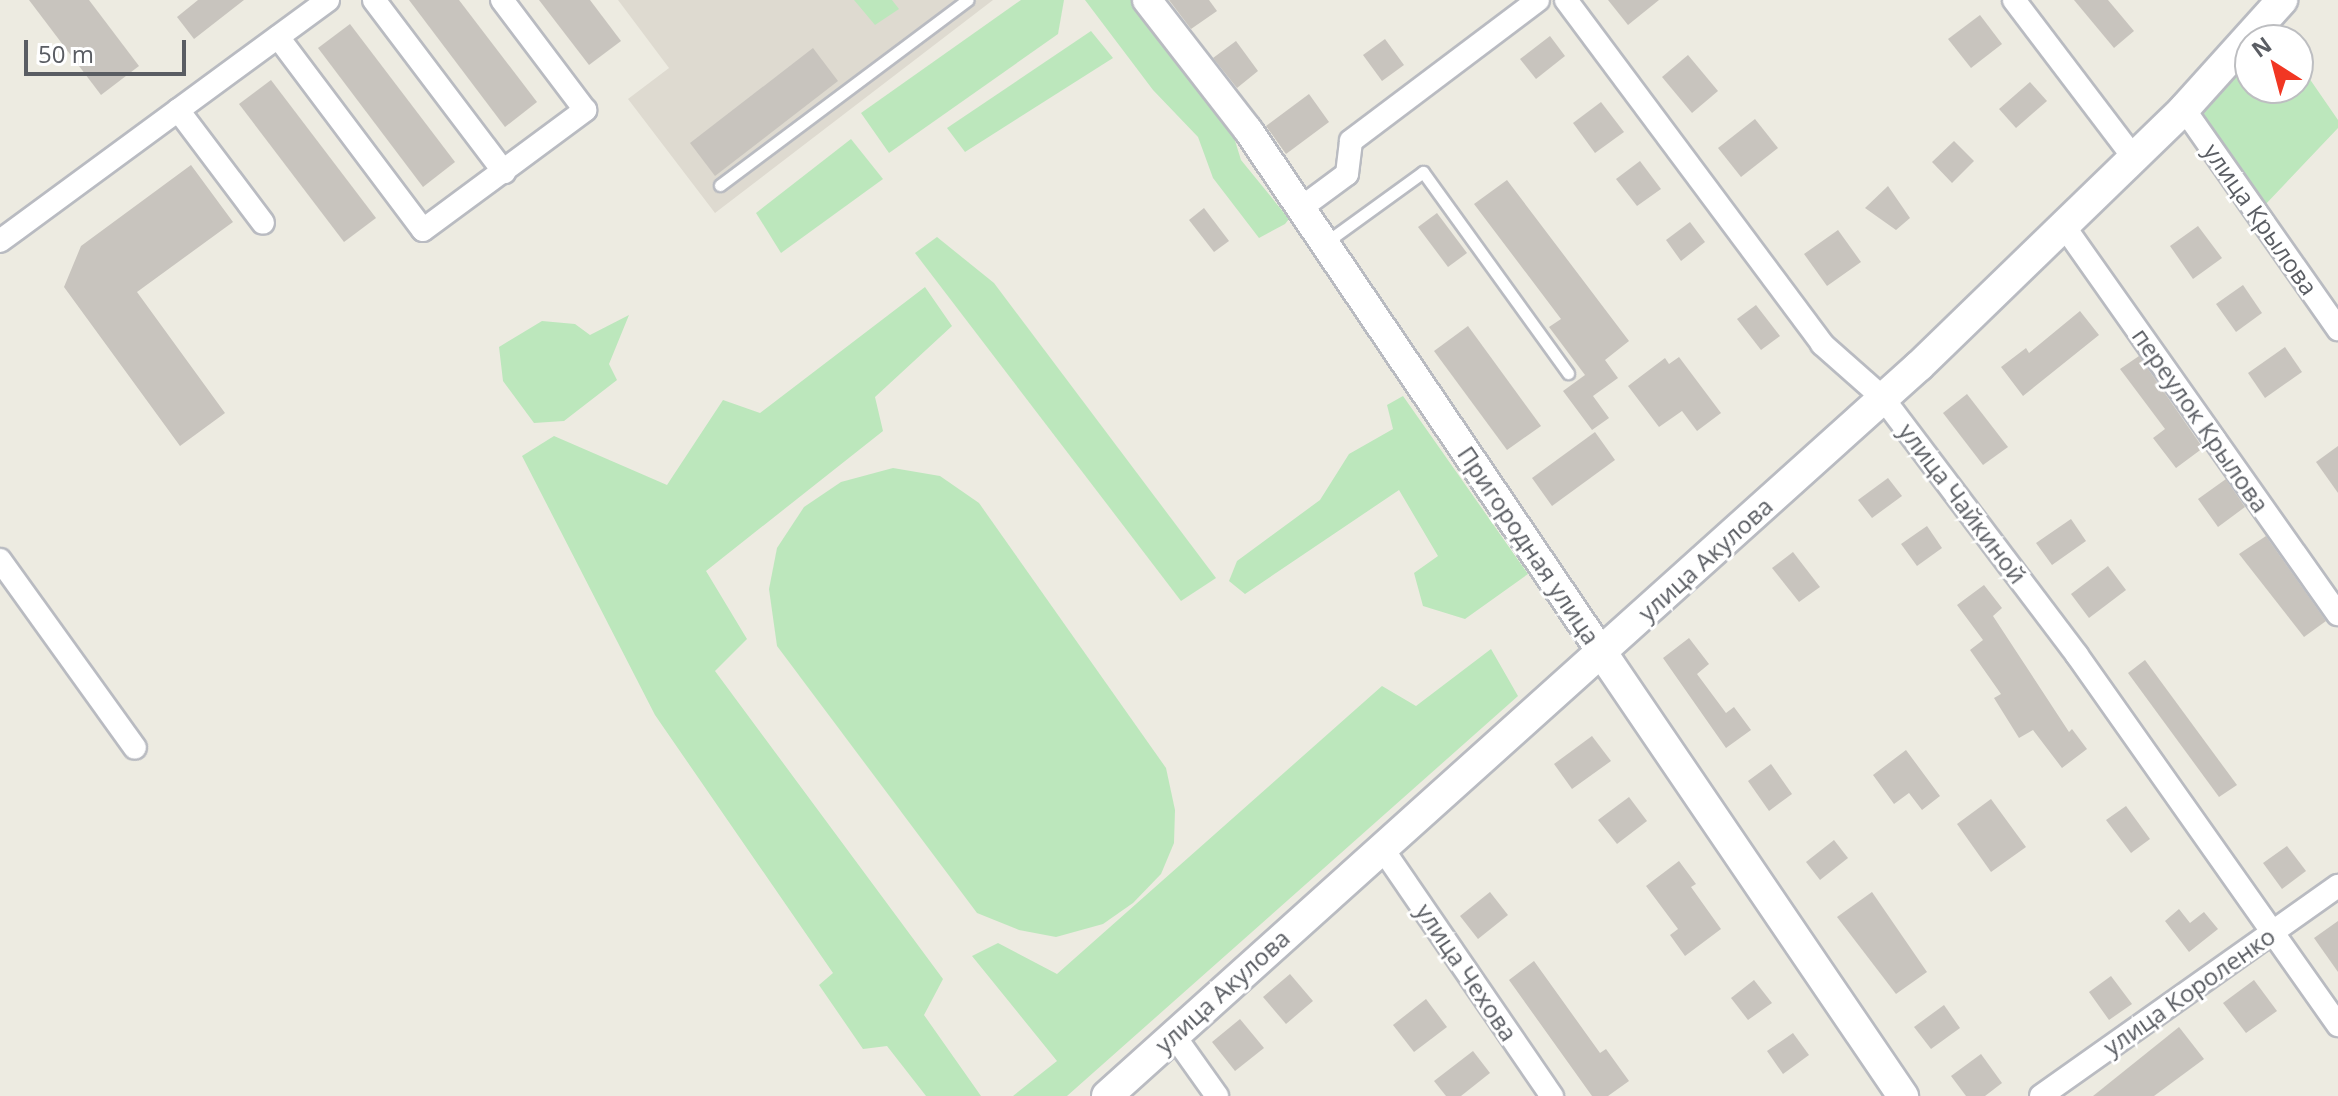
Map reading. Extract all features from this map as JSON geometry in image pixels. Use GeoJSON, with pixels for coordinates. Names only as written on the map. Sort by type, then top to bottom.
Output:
{"type":"FeatureCollection","features":[{"type":"Feature","properties":{"kind":"main road","name":"улица Акулова"},"geometry":{"type":"LineString","coordinates":[[1107,1096],[1602,653],[1882,397],[2184,109],[2282,0]]}},
{"type":"Feature","properties":{"kind":"main road","name":"Пригородная улица"},"geometry":{"type":"LineString","coordinates":[[1602,653],[1903,1096]]}},
{"type":"Feature","properties":{"kind":"street"},"geometry":{"type":"LineString","coordinates":[[0,241],[328,0]]}},
{"type":"Feature","properties":{"kind":"street"},"geometry":{"type":"LineString","coordinates":[[374,0],[504,172]]}},
{"type":"Feature","properties":{"kind":"street"},"geometry":{"type":"LineString","coordinates":[[278,37],[423,230],[585,110],[502,0]]}},
{"type":"Feature","properties":{"kind":"street","name":"Пригородная улица"},"geometry":{"type":"LineString","coordinates":[[1147,0],[1301,208],[1602,653]]}},
{"type":"Feature","properties":{"kind":"street"},"geometry":{"type":"LineString","coordinates":[[1301,208],[1347,174],[1351,141],[1538,0]]}},
{"type":"Feature","properties":{"kind":"street","name":"улица Чайкиной"},"geometry":{"type":"LineString","coordinates":[[1566,0],[1822,344],[1882,397],[2077,655],[2338,1025]]}},
{"type":"Feature","properties":{"kind":"street"},"geometry":{"type":"LineString","coordinates":[[2014,0],[2133,157]]}},
{"type":"Feature","properties":{"kind":"street","name":"улица Крылова"},"geometry":{"type":"LineString","coordinates":[[2184,109],[2338,329]]}},
{"type":"Feature","properties":{"kind":"street"},"geometry":{"type":"LineString","coordinates":[[178,110],[263,223]]}},
{"type":"Feature","properties":{"kind":"street","name":"переулок Крылова"},"geometry":{"type":"LineString","coordinates":[[2064,226],[2338,614]]}},
{"type":"Feature","properties":{"kind":"street"},"geometry":{"type":"LineString","coordinates":[[0,560],[135,748]]}},
{"type":"Feature","properties":{"kind":"street","name":"улица Чехова"},"geometry":{"type":"LineString","coordinates":[[1382,848],[1552,1096]]}},
{"type":"Feature","properties":{"kind":"street","name":"улица Короленко"},"geometry":{"type":"LineString","coordinates":[[2041,1096],[2338,886]]}},
{"type":"Feature","properties":{"kind":"street"},"geometry":{"type":"LineString","coordinates":[[1173,1034],[1217,1096]]}},
{"type":"Feature","properties":{"kind":"lane"},"geometry":{"type":"LineString","coordinates":[[720,185],[967,0]]}},
{"type":"Feature","properties":{"kind":"lane"},"geometry":{"type":"LineString","coordinates":[[1325,243],[1423,172],[1568,373]]}},
{"type":"Feature","properties":{"kind":"shaded area"},"geometry":{"type":"Polygon","coordinates":[[[618,0],[993,0],[715,213],[628,99],[669,68],[618,0]]]}},
{"type":"Feature","properties":{"kind":"green space"},"geometry":{"type":"Polygon","coordinates":[[[854,0],[892,0],[899,9],[875,25],[854,0]]]}},
{"type":"Feature","properties":{"kind":"green space"},"geometry":{"type":"Polygon","coordinates":[[[1021,0],[1064,0],[1058,34],[889,153],[861,113],[1021,0]]]}},
{"type":"Feature","properties":{"kind":"green space"},"geometry":{"type":"Polygon","coordinates":[[[1085,0],[1133,0],[1232,131],[1241,160],[1289,219],[1285,224],[1259,238],[1213,178],[1198,137],[1153,90],[1085,0]]]}},
{"type":"Feature","properties":{"kind":"green space"},"geometry":{"type":"Polygon","coordinates":[[[1091,31],[1113,58],[965,152],[947,128],[1091,31]]]}},
{"type":"Feature","properties":{"kind":"green space"},"geometry":{"type":"Polygon","coordinates":[[[2234,71],[2234,104],[2314,104],[2314,85],[2338,120],[2338,128],[2263,207],[2197,112],[2234,71]]]}},
{"type":"Feature","properties":{"kind":"green space"},"geometry":{"type":"Polygon","coordinates":[[[851,139],[883,179],[781,253],[756,213],[851,139]]]}},
{"type":"Feature","properties":{"kind":"green space"},"geometry":{"type":"Polygon","coordinates":[[[937,237],[994,283],[1216,578],[1181,601],[915,253],[937,237]]]}},
{"type":"Feature","properties":{"kind":"green space"},"geometry":{"type":"Polygon","coordinates":[[[925,287],[952,326],[875,397],[883,431],[706,571],[747,639],[715,671],[943,979],[924,1015],[981,1096],[926,1096],[887,1046],[863,1049],[819,985],[833,973],[655,715],[522,456],[554,436],[667,485],[723,400],[760,413],[925,287]]]}},
{"type":"Feature","properties":{"kind":"green space"},"geometry":{"type":"Polygon","coordinates":[[[629,315],[609,364],[617,380],[564,421],[534,423],[503,381],[499,347],[542,321],[575,324],[590,335],[629,315]]]}},
{"type":"Feature","properties":{"kind":"green space"},"geometry":{"type":"Polygon","coordinates":[[[1403,396],[1528,574],[1465,619],[1423,606],[1414,573],[1438,556],[1399,490],[1245,594],[1229,581],[1237,561],[1320,500],[1349,454],[1393,429],[1387,405],[1403,396]]]}},
{"type":"Feature","properties":{"kind":"green space"},"geometry":{"type":"Polygon","coordinates":[[[893,468],[940,476],[979,503],[1166,768],[1175,810],[1174,843],[1161,874],[1133,903],[1103,924],[1056,937],[1019,930],[977,913],[777,646],[769,589],[777,548],[804,507],[841,482],[893,468]]]}},
{"type":"Feature","properties":{"kind":"green space"},"geometry":{"type":"Polygon","coordinates":[[[1491,649],[1518,696],[1067,1096],[1013,1096],[1057,1061],[972,956],[998,943],[1057,974],[1382,686],[1416,706],[1491,649]]]}},
{"type":"Feature","properties":{"kind":"building"},"geometry":{"type":"Polygon","coordinates":[[[29,0],[89,0],[139,66],[101,95],[29,0]]]}},
{"type":"Feature","properties":{"kind":"building"},"geometry":{"type":"Polygon","coordinates":[[[198,0],[244,0],[194,39],[177,17],[198,0]]]}},
{"type":"Feature","properties":{"kind":"building"},"geometry":{"type":"Polygon","coordinates":[[[409,0],[459,0],[537,102],[505,127],[409,0]]]}},
{"type":"Feature","properties":{"kind":"building"},"geometry":{"type":"Polygon","coordinates":[[[539,0],[590,0],[621,41],[589,65],[539,0]]]}},
{"type":"Feature","properties":{"kind":"building"},"geometry":{"type":"Polygon","coordinates":[[[1169,0],[1209,0],[1217,11],[1191,29],[1169,0]]]}},
{"type":"Feature","properties":{"kind":"building"},"geometry":{"type":"Polygon","coordinates":[[[1608,0],[1659,0],[1628,25],[1608,0]]]}},
{"type":"Feature","properties":{"kind":"building"},"geometry":{"type":"Polygon","coordinates":[[[2074,0],[2108,0],[2134,31],[2114,48],[2074,0]]]}},
{"type":"Feature","properties":{"kind":"building"},"geometry":{"type":"Polygon","coordinates":[[[1980,15],[2002,44],[1971,68],[1948,39],[1980,15]]]}},
{"type":"Feature","properties":{"kind":"building"},"geometry":{"type":"Polygon","coordinates":[[[350,24],[455,162],[423,187],[318,48],[350,24]]]}},
{"type":"Feature","properties":{"kind":"building"},"geometry":{"type":"Polygon","coordinates":[[[1550,36],[1565,56],[1536,79],[1520,59],[1550,36]]]}},
{"type":"Feature","properties":{"kind":"building"},"geometry":{"type":"Polygon","coordinates":[[[1385,39],[1404,65],[1382,81],[1363,55],[1385,39]]]}},
{"type":"Feature","properties":{"kind":"building"},"geometry":{"type":"Polygon","coordinates":[[[1236,41],[1258,71],[1237,88],[1213,58],[1236,41]]]}},
{"type":"Feature","properties":{"kind":"building"},"geometry":{"type":"Polygon","coordinates":[[[813,48],[838,81],[715,176],[690,143],[813,48]]]}},
{"type":"Feature","properties":{"kind":"building"},"geometry":{"type":"Polygon","coordinates":[[[1688,55],[1718,91],[1692,113],[1662,77],[1688,55]]]}},
{"type":"Feature","properties":{"kind":"building"},"geometry":{"type":"Polygon","coordinates":[[[271,80],[376,218],[344,242],[239,104],[271,80]]]}},
{"type":"Feature","properties":{"kind":"building"},"geometry":{"type":"Polygon","coordinates":[[[2030,82],[2047,101],[2016,128],[1999,109],[2030,82]]]}},
{"type":"Feature","properties":{"kind":"building"},"geometry":{"type":"Polygon","coordinates":[[[1309,94],[1329,122],[1286,154],[1266,126],[1309,94]]]}},
{"type":"Feature","properties":{"kind":"building"},"geometry":{"type":"Polygon","coordinates":[[[1601,102],[1624,132],[1595,153],[1573,123],[1601,102]]]}},
{"type":"Feature","properties":{"kind":"building"},"geometry":{"type":"Polygon","coordinates":[[[1755,119],[1778,148],[1741,177],[1718,148],[1755,119]]]}},
{"type":"Feature","properties":{"kind":"building"},"geometry":{"type":"Polygon","coordinates":[[[1954,141],[1974,161],[1952,183],[1932,162],[1954,141]]]}},
{"type":"Feature","properties":{"kind":"building"},"geometry":{"type":"Polygon","coordinates":[[[1640,161],[1661,189],[1637,206],[1616,179],[1640,161]]]}},
{"type":"Feature","properties":{"kind":"building"},"geometry":{"type":"Polygon","coordinates":[[[191,165],[233,222],[137,292],[225,413],[180,446],[64,287],[81,246],[191,165]]]}},
{"type":"Feature","properties":{"kind":"building"},"geometry":{"type":"Polygon","coordinates":[[[1507,180],[1629,341],[1605,360],[1618,378],[1593,396],[1609,418],[1592,430],[1563,391],[1585,375],[1549,327],[1561,319],[1474,204],[1507,180]]]}},
{"type":"Feature","properties":{"kind":"building"},"geometry":{"type":"Polygon","coordinates":[[[1888,186],[1910,218],[1896,230],[1865,208],[1888,186]]]}},
{"type":"Feature","properties":{"kind":"building"},"geometry":{"type":"Polygon","coordinates":[[[1204,208],[1229,241],[1214,252],[1189,220],[1204,208]]]}},
{"type":"Feature","properties":{"kind":"building"},"geometry":{"type":"Polygon","coordinates":[[[1437,213],[1467,253],[1448,267],[1418,227],[1437,213]]]}},
{"type":"Feature","properties":{"kind":"building"},"geometry":{"type":"Polygon","coordinates":[[[1690,222],[1705,242],[1681,261],[1666,240],[1690,222]]]}},
{"type":"Feature","properties":{"kind":"building"},"geometry":{"type":"Polygon","coordinates":[[[2198,226],[2222,258],[2193,279],[2170,246],[2198,226]]]}},
{"type":"Feature","properties":{"kind":"building"},"geometry":{"type":"Polygon","coordinates":[[[1838,230],[1861,262],[1827,286],[1804,254],[1838,230]]]}},
{"type":"Feature","properties":{"kind":"building"},"geometry":{"type":"Polygon","coordinates":[[[2243,285],[2262,313],[2236,332],[2216,304],[2243,285]]]}},
{"type":"Feature","properties":{"kind":"building"},"geometry":{"type":"Polygon","coordinates":[[[1756,305],[1780,336],[1761,350],[1737,319],[1756,305]]]}},
{"type":"Feature","properties":{"kind":"building"},"geometry":{"type":"Polygon","coordinates":[[[2080,311],[2099,335],[2023,396],[2001,367],[2026,348],[2029,353],[2080,311]]]}},
{"type":"Feature","properties":{"kind":"building"},"geometry":{"type":"Polygon","coordinates":[[[1468,326],[1541,426],[1507,450],[1434,351],[1468,326]]]}},
{"type":"Feature","properties":{"kind":"building"},"geometry":{"type":"Polygon","coordinates":[[[2285,347],[2302,372],[2265,398],[2248,373],[2285,347]]]}},
{"type":"Feature","properties":{"kind":"building"},"geometry":{"type":"Polygon","coordinates":[[[2139,356],[2203,448],[2176,468],[2153,438],[2165,429],[2120,369],[2139,356]]]}},
{"type":"Feature","properties":{"kind":"building"},"geometry":{"type":"Polygon","coordinates":[[[1679,357],[1721,413],[1697,431],[1682,411],[1659,427],[1628,386],[1665,358],[1669,364],[1679,357]]]}},
{"type":"Feature","properties":{"kind":"building"},"geometry":{"type":"Polygon","coordinates":[[[1967,394],[2008,447],[1983,465],[1943,413],[1967,394]]]}},
{"type":"Feature","properties":{"kind":"building"},"geometry":{"type":"Polygon","coordinates":[[[1595,432],[1615,460],[1552,506],[1532,478],[1595,432]]]}},
{"type":"Feature","properties":{"kind":"building"},"geometry":{"type":"Polygon","coordinates":[[[2338,446],[2338,493],[2316,462],[2338,446]]]}},
{"type":"Feature","properties":{"kind":"building"},"geometry":{"type":"Polygon","coordinates":[[[1888,478],[1902,496],[1872,518],[1858,500],[1888,478]]]}},
{"type":"Feature","properties":{"kind":"building"},"geometry":{"type":"Polygon","coordinates":[[[2226,479],[2245,507],[2218,527],[2198,499],[2226,479]]]}},
{"type":"Feature","properties":{"kind":"building"},"geometry":{"type":"Polygon","coordinates":[[[2071,519],[2086,541],[2052,565],[2036,543],[2071,519]]]}},
{"type":"Feature","properties":{"kind":"building"},"geometry":{"type":"Polygon","coordinates":[[[1927,526],[1942,548],[1917,566],[1901,544],[1927,526]]]}},
{"type":"Feature","properties":{"kind":"building"},"geometry":{"type":"Polygon","coordinates":[[[2266,536],[2326,621],[2304,637],[2239,554],[2266,536]]]}},
{"type":"Feature","properties":{"kind":"building"},"geometry":{"type":"Polygon","coordinates":[[[1793,552],[1820,587],[1799,602],[1772,568],[1793,552]]]}},
{"type":"Feature","properties":{"kind":"building"},"geometry":{"type":"Polygon","coordinates":[[[2108,566],[2126,590],[2089,618],[2071,594],[2108,566]]]}},
{"type":"Feature","properties":{"kind":"building"},"geometry":{"type":"Polygon","coordinates":[[[1984,585],[2002,608],[1993,616],[2069,732],[2072,729],[2087,749],[2062,768],[2033,730],[2019,738],[1994,698],[2001,694],[1970,650],[1983,640],[1957,605],[1984,585]]]}},
{"type":"Feature","properties":{"kind":"building"},"geometry":{"type":"Polygon","coordinates":[[[1689,638],[1709,664],[1697,674],[1726,713],[1734,707],[1751,730],[1726,748],[1663,658],[1689,638]]]}},
{"type":"Feature","properties":{"kind":"building"},"geometry":{"type":"Polygon","coordinates":[[[2145,660],[2237,785],[2219,797],[2128,673],[2145,660]]]}},
{"type":"Feature","properties":{"kind":"building"},"geometry":{"type":"Polygon","coordinates":[[[1592,736],[1611,761],[1572,789],[1554,764],[1592,736]]]}},
{"type":"Feature","properties":{"kind":"building"},"geometry":{"type":"Polygon","coordinates":[[[1906,750],[1940,796],[1922,810],[1909,793],[1894,804],[1873,775],[1906,750]]]}},
{"type":"Feature","properties":{"kind":"building"},"geometry":{"type":"Polygon","coordinates":[[[1771,764],[1792,794],[1769,811],[1748,781],[1771,764]]]}},
{"type":"Feature","properties":{"kind":"building"},"geometry":{"type":"Polygon","coordinates":[[[1629,797],[1647,821],[1617,844],[1598,820],[1629,797]]]}},
{"type":"Feature","properties":{"kind":"building"},"geometry":{"type":"Polygon","coordinates":[[[1991,799],[2026,847],[1991,872],[1957,824],[1991,799]]]}},
{"type":"Feature","properties":{"kind":"building"},"geometry":{"type":"Polygon","coordinates":[[[2126,806],[2150,839],[2131,853],[2106,820],[2126,806]]]}},
{"type":"Feature","properties":{"kind":"building"},"geometry":{"type":"Polygon","coordinates":[[[1834,840],[1848,858],[1820,880],[1806,862],[1834,840]]]}},
{"type":"Feature","properties":{"kind":"building"},"geometry":{"type":"Polygon","coordinates":[[[2287,846],[2306,871],[2282,889],[2263,863],[2287,846]]]}},
{"type":"Feature","properties":{"kind":"building"},"geometry":{"type":"Polygon","coordinates":[[[1679,861],[1696,884],[1691,887],[1721,929],[1685,956],[1670,935],[1678,929],[1646,886],[1679,861]]]}},
{"type":"Feature","properties":{"kind":"building"},"geometry":{"type":"Polygon","coordinates":[[[1490,892],[1508,915],[1478,939],[1460,916],[1490,892]]]}},
{"type":"Feature","properties":{"kind":"building"},"geometry":{"type":"Polygon","coordinates":[[[1872,892],[1927,972],[1896,994],[1837,917],[1872,892]]]}},
{"type":"Feature","properties":{"kind":"building"},"geometry":{"type":"Polygon","coordinates":[[[2179,909],[2190,923],[2204,912],[2218,929],[2189,952],[2165,921],[2179,909]]]}},
{"type":"Feature","properties":{"kind":"building"},"geometry":{"type":"Polygon","coordinates":[[[2338,921],[2338,972],[2314,938],[2338,921]]]}},
{"type":"Feature","properties":{"kind":"building"},"geometry":{"type":"Polygon","coordinates":[[[1534,961],[1600,1053],[1606,1049],[1629,1081],[1608,1096],[1592,1096],[1509,980],[1534,961]]]}},
{"type":"Feature","properties":{"kind":"building"},"geometry":{"type":"Polygon","coordinates":[[[1290,974],[1313,1001],[1286,1024],[1263,997],[1290,974]]]}},
{"type":"Feature","properties":{"kind":"building"},"geometry":{"type":"Polygon","coordinates":[[[2111,976],[2132,1004],[2109,1020],[2089,992],[2111,976]]]}},
{"type":"Feature","properties":{"kind":"building"},"geometry":{"type":"Polygon","coordinates":[[[1754,980],[1772,1003],[1748,1020],[1731,998],[1754,980]]]}},
{"type":"Feature","properties":{"kind":"building"},"geometry":{"type":"Polygon","coordinates":[[[2254,980],[2277,1011],[2246,1033],[2223,1003],[2254,980]]]}},
{"type":"Feature","properties":{"kind":"building"},"geometry":{"type":"Polygon","coordinates":[[[1426,999],[1447,1027],[1414,1052],[1393,1025],[1426,999]]]}},
{"type":"Feature","properties":{"kind":"building"},"geometry":{"type":"Polygon","coordinates":[[[1944,1005],[1960,1028],[1931,1049],[1914,1027],[1944,1005]]]}},
{"type":"Feature","properties":{"kind":"building"},"geometry":{"type":"Polygon","coordinates":[[[1240,1019],[1264,1048],[1235,1071],[1212,1042],[1240,1019]]]}},
{"type":"Feature","properties":{"kind":"building"},"geometry":{"type":"Polygon","coordinates":[[[2179,1027],[2204,1059],[2154,1096],[2093,1096],[2179,1027]]]}},
{"type":"Feature","properties":{"kind":"building"},"geometry":{"type":"Polygon","coordinates":[[[1793,1033],[1809,1055],[1783,1074],[1767,1051],[1793,1033]]]}},
{"type":"Feature","properties":{"kind":"building"},"geometry":{"type":"Polygon","coordinates":[[[1473,1051],[1490,1073],[1461,1096],[1446,1096],[1434,1081],[1473,1051]]]}},
{"type":"Feature","properties":{"kind":"building"},"geometry":{"type":"Polygon","coordinates":[[[1981,1054],[2002,1083],[1985,1096],[1966,1096],[1951,1076],[1981,1054]]]}}]}
